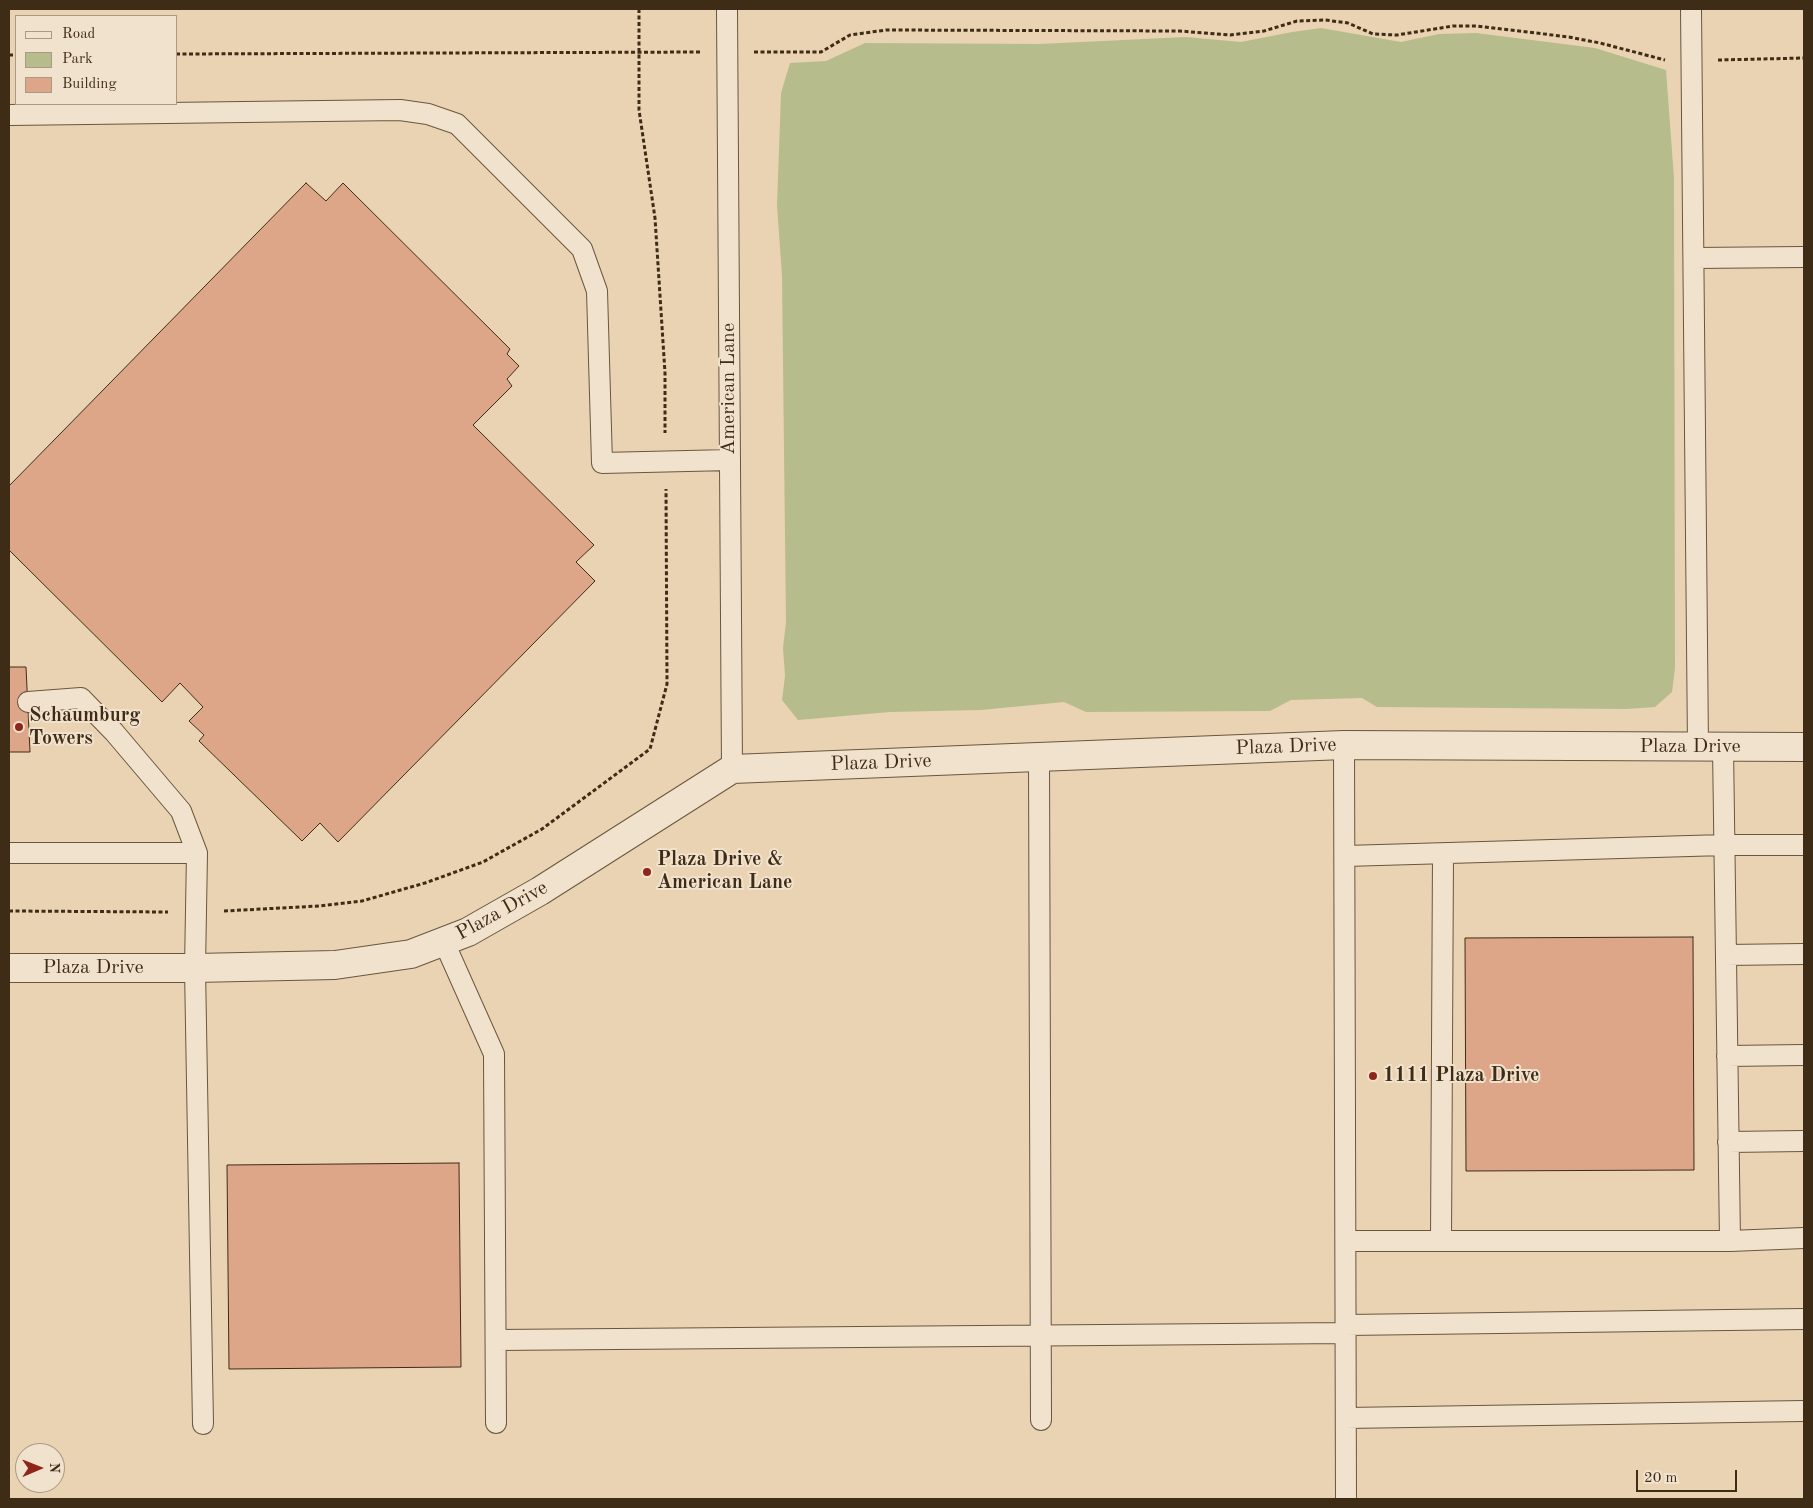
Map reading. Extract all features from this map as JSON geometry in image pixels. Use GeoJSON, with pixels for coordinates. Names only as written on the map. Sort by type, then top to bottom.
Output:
{"type":"FeatureCollection","features":[{"type":"Feature","properties":{"kind":"street","name":"Plaza Drive"},"geometry":{"type":"LineString","coordinates":[[9,968],[195,968],[335,965],[411,954],[468,932],[540,891],[732,769],[1344,744],[1804,747]]}},
{"type":"Feature","properties":{"kind":"lane","name":"American Lane"},"geometry":{"type":"LineString","coordinates":[[727,9],[732,769]]}},
{"type":"Feature","properties":{"kind":"lane"},"geometry":{"type":"LineString","coordinates":[[1692,9],[1694,258],[1710,747],[1724,845],[1730,1241]]}},
{"type":"Feature","properties":{"kind":"lane"},"geometry":{"type":"LineString","coordinates":[[9,115],[400,110],[428,114],[456,124],[582,249],[597,291],[602,463],[730,460]]}},
{"type":"Feature","properties":{"kind":"lane"},"geometry":{"type":"LineString","coordinates":[[1694,258],[1804,257]]}},
{"type":"Feature","properties":{"kind":"lane"},"geometry":{"type":"LineString","coordinates":[[28,702],[81,698],[114,732],[181,811],[197,853],[195,968],[203,1424]]}},
{"type":"Feature","properties":{"kind":"lane"},"geometry":{"type":"LineString","coordinates":[[1344,744],[1346,1499]]}},
{"type":"Feature","properties":{"kind":"lane"},"geometry":{"type":"LineString","coordinates":[[1039,757],[1041,1420]]}},
{"type":"Feature","properties":{"kind":"lane"},"geometry":{"type":"LineString","coordinates":[[1345,856],[1724,845],[1804,845]]}},
{"type":"Feature","properties":{"kind":"lane"},"geometry":{"type":"LineString","coordinates":[[9,853],[197,853]]}},
{"type":"Feature","properties":{"kind":"lane"},"geometry":{"type":"LineString","coordinates":[[1441,1241],[1443,854]]}},
{"type":"Feature","properties":{"kind":"lane"},"geometry":{"type":"LineString","coordinates":[[444,942],[494,1054],[496,1423]]}},
{"type":"Feature","properties":{"kind":"lane"},"geometry":{"type":"LineString","coordinates":[[1726,955],[1804,954]]}},
{"type":"Feature","properties":{"kind":"lane"},"geometry":{"type":"LineString","coordinates":[[1727,1056],[1804,1055]]}},
{"type":"Feature","properties":{"kind":"lane"},"geometry":{"type":"LineString","coordinates":[[1728,1142],[1804,1141]]}},
{"type":"Feature","properties":{"kind":"lane"},"geometry":{"type":"LineString","coordinates":[[1346,1241],[1730,1241],[1804,1238]]}},
{"type":"Feature","properties":{"kind":"lane"},"geometry":{"type":"LineString","coordinates":[[496,1340],[1041,1334],[1804,1319]]}},
{"type":"Feature","properties":{"kind":"lane"},"geometry":{"type":"LineString","coordinates":[[1346,1418],[1804,1411]]}},
{"type":"Feature","properties":{"kind":"path"},"geometry":{"type":"LineString","coordinates":[[9,911],[242,911],[362,901],[433,880],[483,862],[542,829],[650,749],[667,684],[665,373],[655,218],[639,110],[639,9]]}},
{"type":"Feature","properties":{"kind":"path"},"geometry":{"type":"LineString","coordinates":[[821,52],[850,35],[886,30],[1180,31],[1230,35],[1264,31],[1297,21],[1325,20],[1348,24],[1373,34],[1398,35],[1453,26],[1477,26],[1569,37],[1600,43],[1667,61],[1804,58]]}},
{"type":"Feature","properties":{"kind":"path"},"geometry":{"type":"LineString","coordinates":[[178,54],[639,52]]}},
{"type":"Feature","properties":{"kind":"green space"},"geometry":{"type":"Polygon","coordinates":[[[1321,28],[1401,42],[1439,34],[1476,33],[1595,48],[1666,70],[1674,178],[1675,669],[1672,692],[1655,707],[1626,709],[1377,707],[1362,698],[1291,700],[1270,711],[1086,712],[1064,702],[981,710],[890,712],[798,720],[782,700],[785,676],[783,648],[786,622],[782,276],[777,205],[781,93],[790,63],[826,61],[865,43],[1039,44],[1186,37],[1241,42],[1321,28]]]}},
{"type":"Feature","properties":{"kind":"building"},"geometry":{"type":"Polygon","coordinates":[[[306,183],[326,201],[343,183],[510,349],[507,354],[519,366],[507,379],[512,386],[473,425],[594,545],[576,562],[595,581],[338,842],[320,823],[302,841],[199,741],[204,735],[189,721],[203,707],[180,683],[162,702],[9,550],[9,486],[306,183]]]}},
{"type":"Feature","properties":{"kind":"building","name":"Schaumburg Towers"},"geometry":{"type":"Polygon","coordinates":[[[9,667],[26,667],[30,752],[9,752],[9,667]]]}},
{"type":"Feature","properties":{"kind":"building"},"geometry":{"type":"Polygon","coordinates":[[[1693,937],[1694,1170],[1466,1171],[1465,938],[1693,937]]]}},
{"type":"Feature","properties":{"kind":"building"},"geometry":{"type":"Polygon","coordinates":[[[459,1163],[461,1367],[229,1369],[227,1165],[459,1163]]]}},
{"type":"Feature","properties":{"kind":"place","name":"Schaumburg Towers"},"geometry":{"type":"Point","coordinates":[19,727]}},
{"type":"Feature","properties":{"kind":"place","name":"Plaza Drive & American Lane"},"geometry":{"type":"Point","coordinates":[647,872]}},
{"type":"Feature","properties":{"kind":"place","name":"1111 Plaza Drive"},"geometry":{"type":"Point","coordinates":[1373,1076]}}]}
